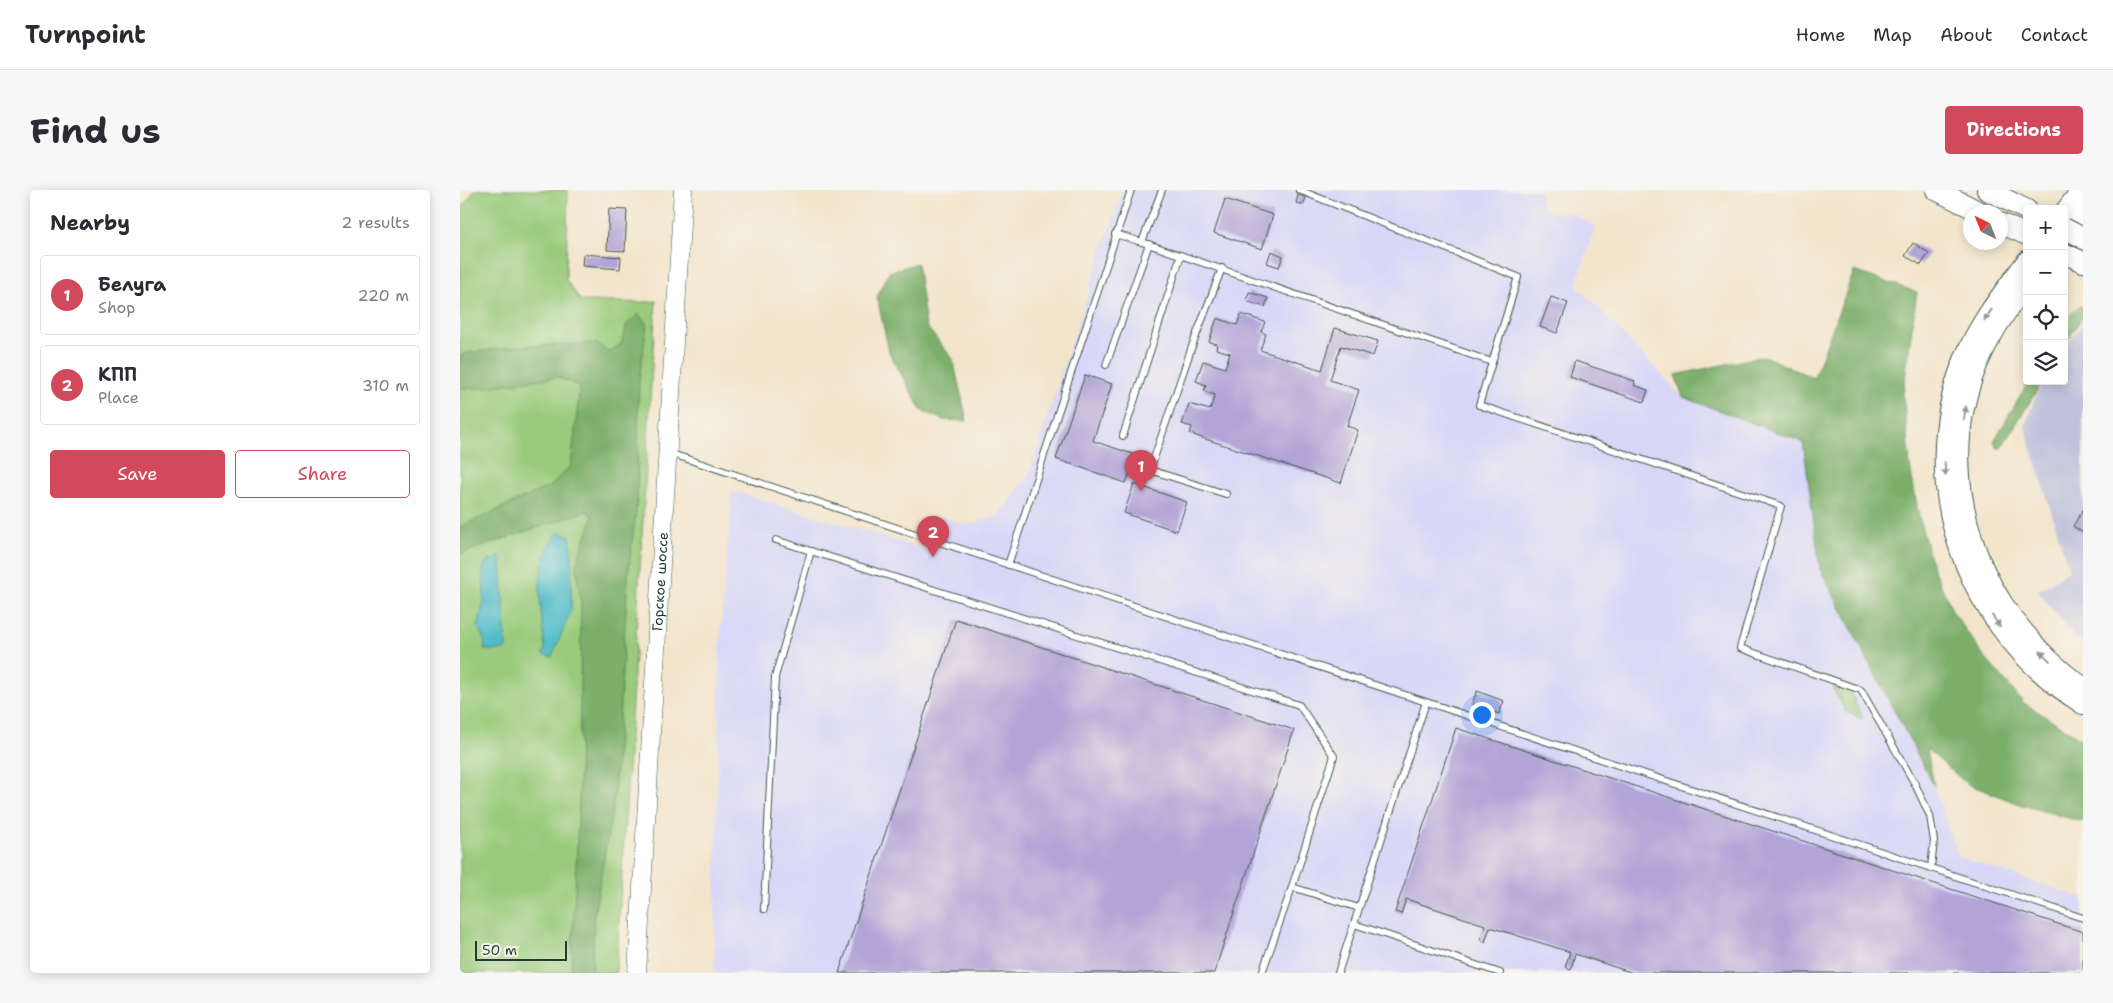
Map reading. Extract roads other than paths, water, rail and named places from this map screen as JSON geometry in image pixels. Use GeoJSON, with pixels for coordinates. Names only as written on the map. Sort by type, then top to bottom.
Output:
{"type":"FeatureCollection","features":[{"type":"Feature","properties":{"kind":"main road","name":"Горское шоссе"},"geometry":{"type":"LineString","coordinates":[[637,973],[683,190]]}},
{"type":"Feature","properties":{"kind":"main road"},"geometry":{"type":"LineString","coordinates":[[1936,190],[1966,205]]}},
{"type":"Feature","properties":{"kind":"main road"},"geometry":{"type":"LineString","coordinates":[[1987,190],[2019,206]]}},
{"type":"Feature","properties":{"kind":"main road"},"geometry":{"type":"LineString","coordinates":[[2068,208],[2082,190]]}},
{"type":"Feature","properties":{"kind":"main road"},"geometry":{"type":"LineString","coordinates":[[2068,229],[2083,210]]}},
{"type":"Feature","properties":{"kind":"main road"},"geometry":{"type":"LineString","coordinates":[[2008,227],[2023,233]]}},
{"type":"Feature","properties":{"kind":"main road"},"geometry":{"type":"LineString","coordinates":[[2068,230],[2083,238]]}},
{"type":"Feature","properties":{"kind":"main road"},"geometry":{"type":"LineString","coordinates":[[2068,255],[2083,262]]}},
{"type":"Feature","properties":{"kind":"main road"},"geometry":{"type":"LineString","coordinates":[[2023,268],[1981,326],[1957,379],[1946,442],[1945,466],[1948,497],[1952,522],[1964,564],[1994,618],[2034,666],[2068,695],[2083,704]]}},
{"type":"Feature","properties":{"kind":"main road"},"geometry":{"type":"LineString","coordinates":[[2023,290],[1994,333],[1971,383],[1964,415],[1960,449],[1962,495],[1966,518],[1978,558],[2006,610],[2044,655],[2083,687]]}},
{"type":"Feature","properties":{"kind":"lane"},"geometry":{"type":"LineString","coordinates":[[1008,565],[1131,190]]}},
{"type":"Feature","properties":{"kind":"lane"},"geometry":{"type":"LineString","coordinates":[[1106,365],[1162,190]]}},
{"type":"Feature","properties":{"kind":"lane"},"geometry":{"type":"LineString","coordinates":[[1299,190],[1518,277],[1479,405],[1781,506],[1740,648],[1861,690],[1916,784],[1930,816],[1934,841],[1931,868]]}},
{"type":"Feature","properties":{"kind":"lane"},"geometry":{"type":"LineString","coordinates":[[1115,234],[1181,254],[1492,362]]}},
{"type":"Feature","properties":{"kind":"lane"},"geometry":{"type":"LineString","coordinates":[[1123,436],[1181,254]]}},
{"type":"Feature","properties":{"kind":"lane"},"geometry":{"type":"LineString","coordinates":[[1222,268],[1191,349],[1150,470],[1226,494]]}},
{"type":"Feature","properties":{"kind":"lane"},"geometry":{"type":"LineString","coordinates":[[669,453],[2083,918]]}},
{"type":"Feature","properties":{"kind":"lane"},"geometry":{"type":"LineString","coordinates":[[776,540],[1299,705],[1334,756],[1262,973]]}},
{"type":"Feature","properties":{"kind":"lane"},"geometry":{"type":"LineString","coordinates":[[764,909],[775,676],[811,551]]}},
{"type":"Feature","properties":{"kind":"lane"},"geometry":{"type":"LineString","coordinates":[[1338,973],[1426,702]]}},
{"type":"Feature","properties":{"kind":"lane"},"geometry":{"type":"LineString","coordinates":[[1292,887],[1359,908]]}},
{"type":"Feature","properties":{"kind":"lane"},"geometry":{"type":"LineString","coordinates":[[1354,924],[1500,973]]}},
{"type":"Feature","properties":{"kind":"water"},"geometry":{"type":"Polygon","coordinates":[[[558,532],[570,536],[572,557],[571,610],[552,657],[542,654],[545,650],[540,589],[544,561],[549,547],[558,532]]]}},
{"type":"Feature","properties":{"kind":"water"},"geometry":{"type":"Polygon","coordinates":[[[501,556],[506,647],[504,650],[484,650],[485,642],[478,627],[484,600],[483,568],[487,561],[501,556]]]}},
{"type":"Feature","properties":{"kind":"place","name":"Белуга"},"geometry":{"type":"Point","coordinates":[1141,491]}},
{"type":"Feature","properties":{"kind":"place","name":"КПП"},"geometry":{"type":"Point","coordinates":[933,557]}}]}
